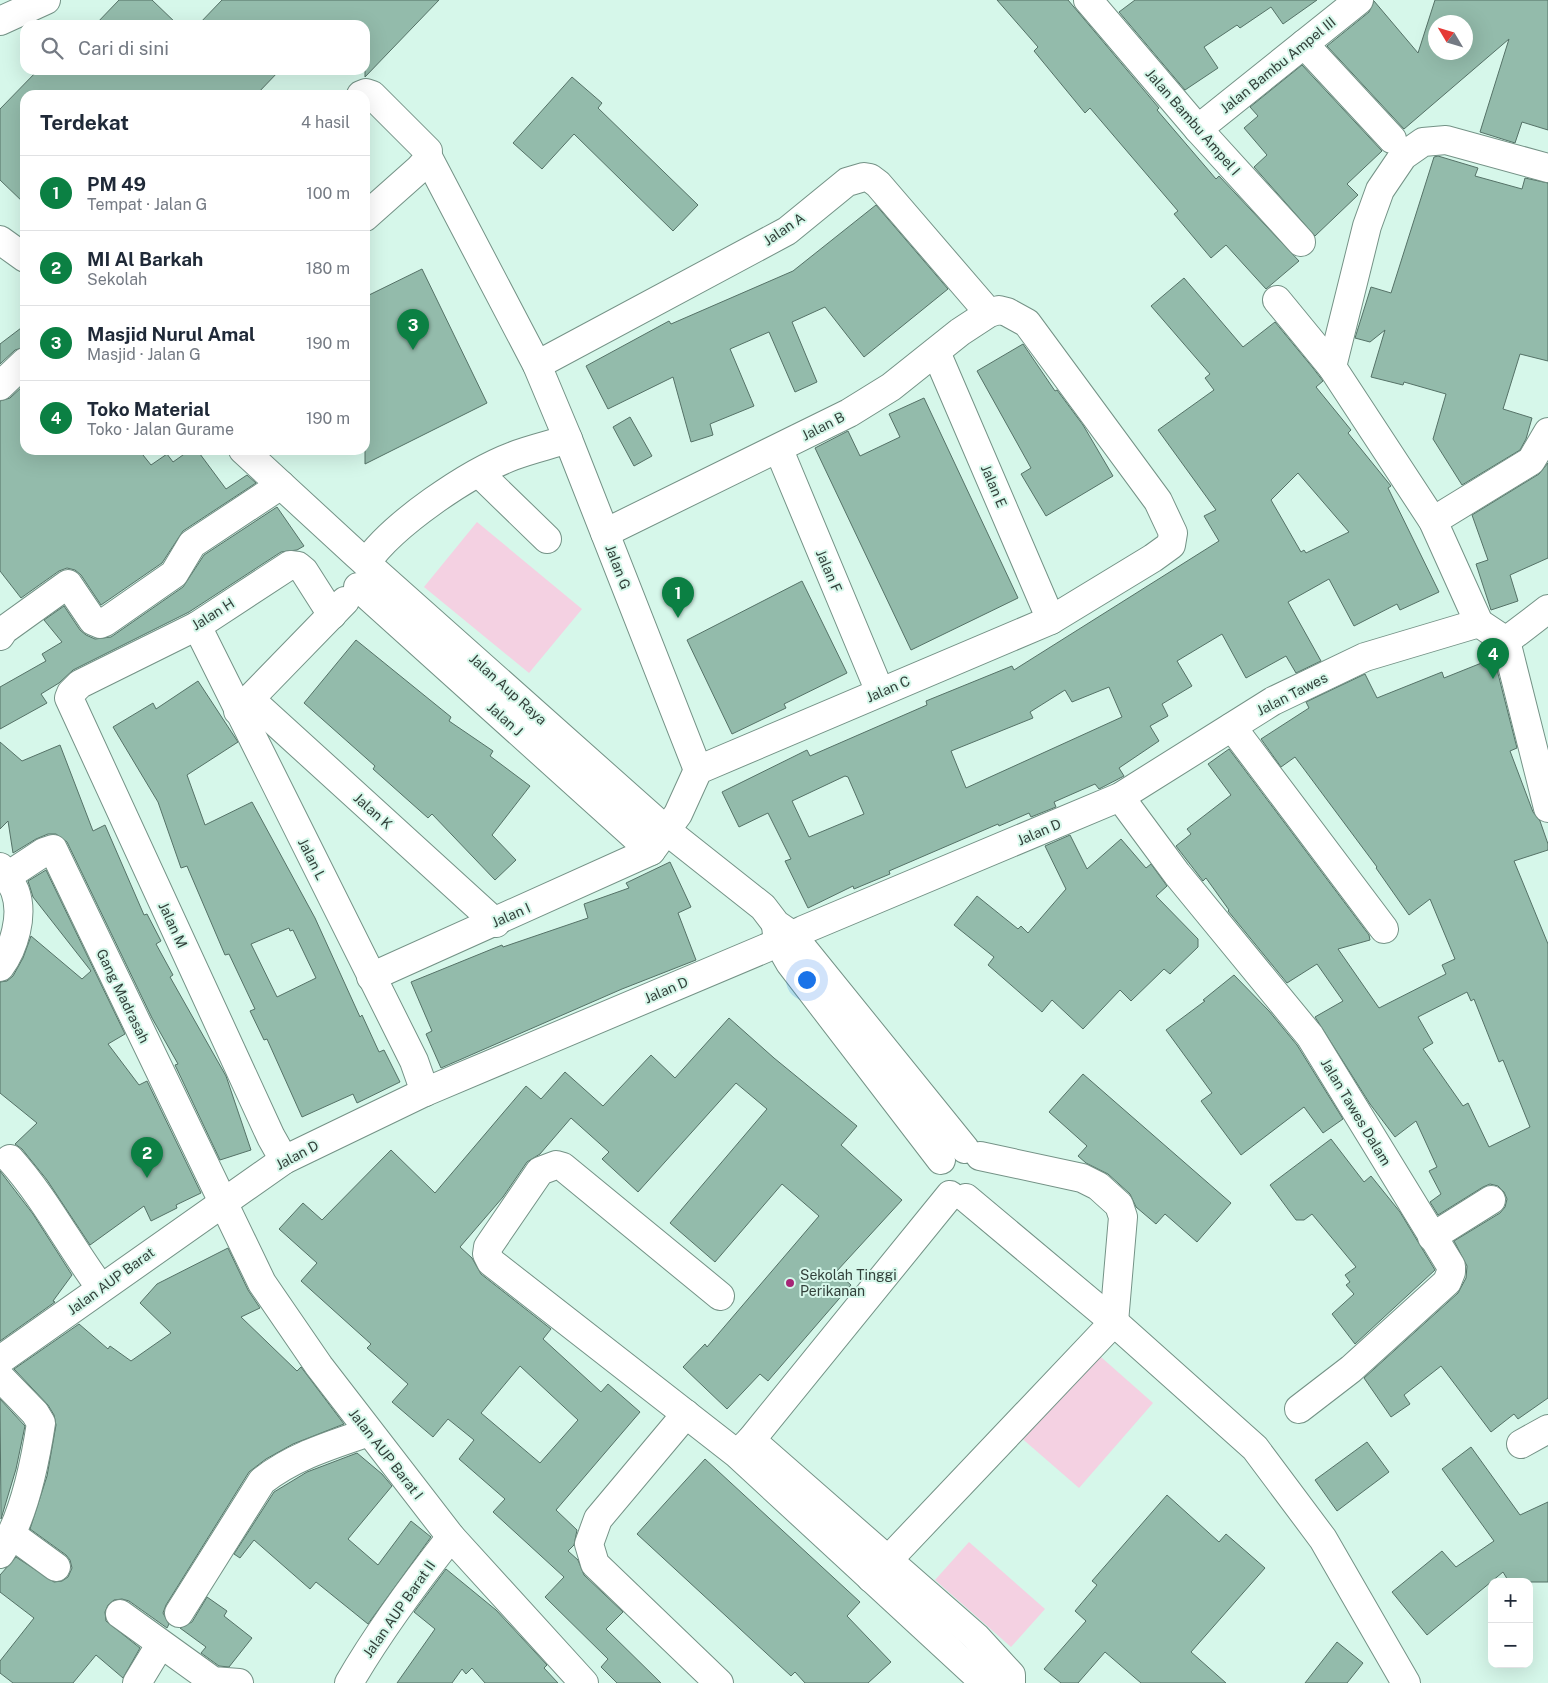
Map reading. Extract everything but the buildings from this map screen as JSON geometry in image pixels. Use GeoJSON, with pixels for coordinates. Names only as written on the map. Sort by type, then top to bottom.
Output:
{"type":"FeatureCollection","features":[{"type":"Feature","properties":{"kind":"street"},"geometry":{"type":"LineString","coordinates":[[0,20],[46,0]]}},
{"type":"Feature","properties":{"kind":"street","name":"Jalan Bambu Ampel III"},"geometry":{"type":"LineString","coordinates":[[1198,129],[1359,0]]}},
{"type":"Feature","properties":{"kind":"street","name":"Jalan Bambu Ampel I"},"geometry":{"type":"LineString","coordinates":[[1101,4],[1198,129],[1301,242]]}},
{"type":"Feature","properties":{"kind":"street"},"geometry":{"type":"LineString","coordinates":[[1304,44],[1392,139]]}},
{"type":"Feature","properties":{"kind":"street","name":"Jalan G"},"geometry":{"type":"LineString","coordinates":[[370,94],[427,149],[428,157],[537,365],[698,770]]}},
{"type":"Feature","properties":{"kind":"street"},"geometry":{"type":"LineString","coordinates":[[1332,367],[1367,226],[1380,190],[1403,156],[1423,142],[1446,140],[1548,168]]}},
{"type":"Feature","properties":{"kind":"street"},"geometry":{"type":"LineString","coordinates":[[370,213],[420,169],[428,157]]}},
{"type":"Feature","properties":{"kind":"street","name":"Jalan A"},"geometry":{"type":"LineString","coordinates":[[537,365],[787,231],[856,178],[870,178],[878,184],[989,313]]}},
{"type":"Feature","properties":{"kind":"street"},"geometry":{"type":"LineString","coordinates":[[0,240],[20,254]]}},
{"type":"Feature","properties":{"kind":"street"},"geometry":{"type":"LineString","coordinates":[[1277,300],[1332,367],[1433,521],[1479,623],[1506,641],[1548,808]]}},
{"type":"Feature","properties":{"kind":"street","name":"Jalan C"},"geometry":{"type":"LineString","coordinates":[[698,770],[1051,620],[1153,558],[1173,542],[1173,533],[1163,508],[1027,323],[1007,312],[999,310],[989,313]]}},
{"type":"Feature","properties":{"kind":"street","name":"Jalan B"},"geometry":{"type":"LineString","coordinates":[[605,533],[779,450],[869,402],[960,332],[989,313]]}},
{"type":"Feature","properties":{"kind":"street","name":"Jalan E"},"geometry":{"type":"LineString","coordinates":[[936,352],[1051,620]]}},
{"type":"Feature","properties":{"kind":"street"},"geometry":{"type":"LineString","coordinates":[[0,386],[20,367]]}},
{"type":"Feature","properties":{"kind":"street"},"geometry":{"type":"LineString","coordinates":[[1433,521],[1531,461],[1548,432]]}},
{"type":"Feature","properties":{"kind":"street"},"geometry":{"type":"LineString","coordinates":[[244,705],[332,615],[366,573],[375,550],[419,513],[479,473],[512,456],[568,439]]}},
{"type":"Feature","properties":{"kind":"street","name":"Jalan F"},"geometry":{"type":"LineString","coordinates":[[779,450],[880,692]]}},
{"type":"Feature","properties":{"kind":"street","name":"Jalan Aup Raya"},"geometry":{"type":"LineString","coordinates":[[248,455],[281,485],[366,573],[657,844],[763,907],[782,934],[790,963],[962,1155]]}},
{"type":"Feature","properties":{"kind":"street"},"geometry":{"type":"LineString","coordinates":[[479,473],[547,538]]}},
{"type":"Feature","properties":{"kind":"street"},"geometry":{"type":"LineString","coordinates":[[1,624],[68,584],[93,621],[100,624],[106,622],[174,574],[192,544],[281,485]]}},
{"type":"Feature","properties":{"kind":"street","name":"Jalan H"},"geometry":{"type":"LineString","coordinates":[[74,690],[89,679],[197,626],[290,565],[298,566],[304,571],[332,615]]}},
{"type":"Feature","properties":{"kind":"street"},"geometry":{"type":"LineString","coordinates":[[1506,641],[1542,614]]}},
{"type":"Feature","properties":{"kind":"street","name":"Jalan Tawes"},"geometry":{"type":"LineString","coordinates":[[1120,797],[1273,700],[1365,657],[1479,623]]}},
{"type":"Feature","properties":{"kind":"street","name":"Jalan L"},"geometry":{"type":"LineString","coordinates":[[197,626],[244,705],[371,977],[414,1061],[425,1092]]}},
{"type":"Feature","properties":{"kind":"street","name":"Jalan M"},"geometry":{"type":"LineString","coordinates":[[74,690],[71,693],[70,703],[284,1160]]}},
{"type":"Feature","properties":{"kind":"street","name":"Jalan K"},"geometry":{"type":"LineString","coordinates":[[244,705],[496,923]]}},
{"type":"Feature","properties":{"kind":"street"},"geometry":{"type":"LineString","coordinates":[[1232,727],[1384,929]]}},
{"type":"Feature","properties":{"kind":"street"},"geometry":{"type":"LineString","coordinates":[[657,844],[698,770]]}},
{"type":"Feature","properties":{"kind":"street","name":"Jalan D"},"geometry":{"type":"LineString","coordinates":[[222,1202],[284,1160],[425,1092],[782,934],[1120,797]]}},
{"type":"Feature","properties":{"kind":"street","name":"Jalan Tawes Dalam"},"geometry":{"type":"LineString","coordinates":[[1120,797],[1177,874],[1310,1036],[1451,1266],[1452,1272],[1447,1282],[1351,1369],[1299,1408]]}},
{"type":"Feature","properties":{"kind":"street","name":"Jalan I"},"geometry":{"type":"LineString","coordinates":[[371,977],[496,923],[657,844]]}},
{"type":"Feature","properties":{"kind":"street","name":"Gang Madrasah"},"geometry":{"type":"LineString","coordinates":[[3,872],[53,849],[222,1202]]}},
{"type":"Feature","properties":{"kind":"street"},"geometry":{"type":"LineString","coordinates":[[0,967],[11,949],[16,929],[15,891],[3,872]]}},
{"type":"Feature","properties":{"kind":"street"},"geometry":{"type":"LineString","coordinates":[[744,1447],[958,1197],[975,1195],[986,1181],[985,1164],[962,1155]]}},
{"type":"Feature","properties":{"kind":"street"},"geometry":{"type":"LineString","coordinates":[[880,1569],[1114,1322],[1123,1217],[1119,1205],[1098,1186],[1082,1178],[962,1155],[938,1170],[938,1180],[943,1189],[958,1197],[1114,1322],[1255,1448],[1323,1538],[1406,1683]]}},
{"type":"Feature","properties":{"kind":"street"},"geometry":{"type":"LineString","coordinates":[[10,1159],[39,1194],[81,1262],[100,1287]]}},
{"type":"Feature","properties":{"kind":"street"},"geometry":{"type":"LineString","coordinates":[[720,1296],[563,1167],[556,1165],[540,1171],[488,1247],[491,1262],[686,1414],[744,1447],[880,1569],[985,1683]]}},
{"type":"Feature","properties":{"kind":"street"},"geometry":{"type":"LineString","coordinates":[[1432,1237],[1491,1200]]}},
{"type":"Feature","properties":{"kind":"street","name":"Jalan AUP Barat"},"geometry":{"type":"LineString","coordinates":[[0,1360],[222,1202]]}},
{"type":"Feature","properties":{"kind":"street","name":"Jalan AUP Barat I"},"geometry":{"type":"LineString","coordinates":[[222,1202],[262,1283],[319,1366],[451,1538],[584,1683]]}},
{"type":"Feature","properties":{"kind":"street"},"geometry":{"type":"LineString","coordinates":[[0,1377],[35,1413],[41,1423],[33,1470],[6,1545],[56,1567]]}},
{"type":"Feature","properties":{"kind":"street"},"geometry":{"type":"LineString","coordinates":[[686,1414],[598,1519],[589,1544],[595,1564],[719,1683]]}},
{"type":"Feature","properties":{"kind":"street"},"geometry":{"type":"LineString","coordinates":[[1521,1444],[1548,1429]]}},
{"type":"Feature","properties":{"kind":"street"},"geometry":{"type":"LineString","coordinates":[[179,1613],[262,1481],[279,1468],[306,1454],[369,1432]]}},
{"type":"Feature","properties":{"kind":"street","name":"Jalan AUP Barat II"},"geometry":{"type":"LineString","coordinates":[[350,1683],[376,1638],[409,1590],[451,1538]]}},
{"type":"Feature","properties":{"kind":"street"},"geometry":{"type":"LineString","coordinates":[[880,1569],[976,1637],[1011,1675],[1011,1683]]}},
{"type":"Feature","properties":{"kind":"street"},"geometry":{"type":"LineString","coordinates":[[120,1614],[213,1681],[239,1683]]}},
{"type":"Feature","properties":{"kind":"street"},"geometry":{"type":"LineString","coordinates":[[137,1683],[160,1644]]}},
{"type":"Feature","properties":{"kind":"shaded area"},"geometry":{"type":"Polygon","coordinates":[[[477,522],[582,609],[529,673],[424,587],[477,522]]]}},
{"type":"Feature","properties":{"kind":"shaded area"},"geometry":{"type":"Polygon","coordinates":[[[1093,1350],[1153,1403],[1079,1488],[1018,1435],[1093,1350]]]}},
{"type":"Feature","properties":{"kind":"shaded area"},"geometry":{"type":"Polygon","coordinates":[[[969,1542],[1045,1609],[1011,1647],[935,1580],[969,1542]]]}},
{"type":"Feature","properties":{"kind":"place","name":"Masjid Nurul Amal"},"geometry":{"type":"Point","coordinates":[413,350]}},
{"type":"Feature","properties":{"kind":"place","name":"PM 49"},"geometry":{"type":"Point","coordinates":[678,618]}},
{"type":"Feature","properties":{"kind":"place","name":"Toko Material"},"geometry":{"type":"Point","coordinates":[1493,679]}},
{"type":"Feature","properties":{"kind":"place","name":"MI Al Barkah"},"geometry":{"type":"Point","coordinates":[147,1178]}},
{"type":"Feature","properties":{"kind":"place","name":"Sekolah Tinggi Perikanan"},"geometry":{"type":"Point","coordinates":[790,1283]}}]}
